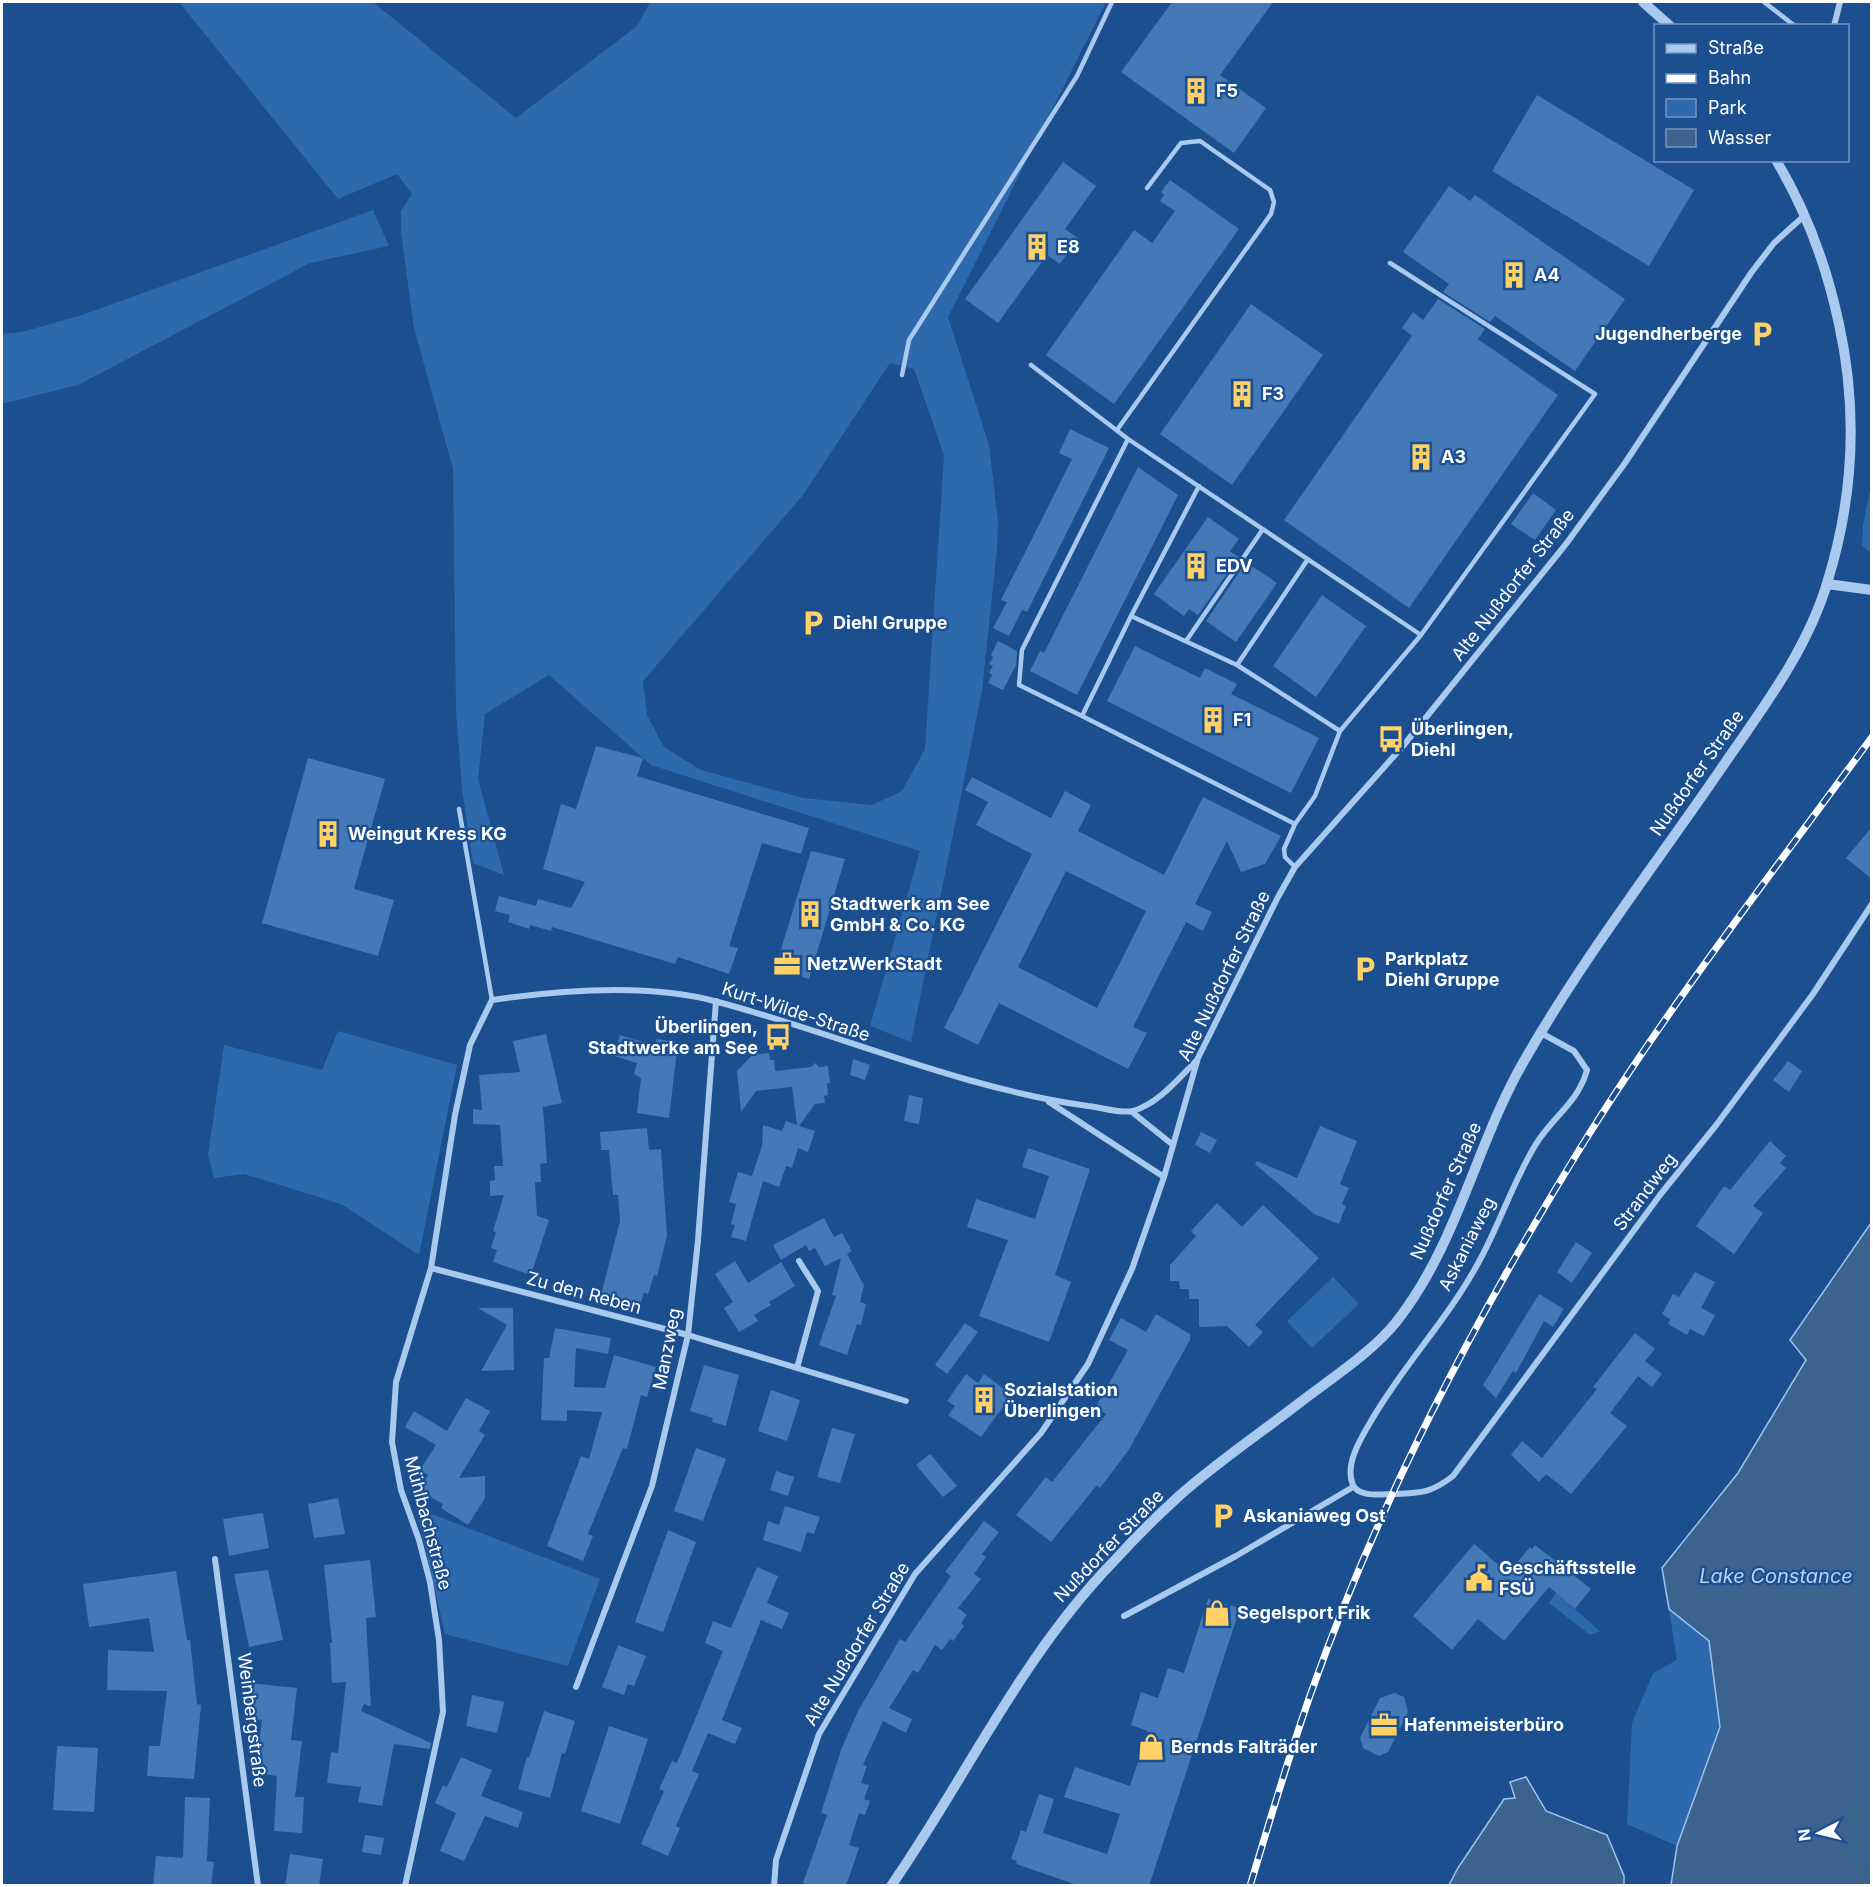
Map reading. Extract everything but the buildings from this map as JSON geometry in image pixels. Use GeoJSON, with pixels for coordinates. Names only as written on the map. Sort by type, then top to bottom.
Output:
{"type":"FeatureCollection","features":[{"type":"Feature","properties":{"kind":"street"},"geometry":{"type":"LineString","coordinates":[[1643,2],[1669,24]]}},
{"type":"Feature","properties":{"kind":"street"},"geometry":{"type":"LineString","coordinates":[[1834,24],[1840,2]]}},
{"type":"Feature","properties":{"kind":"street","name":"Nußdorfer Straße"},"geometry":{"type":"LineString","coordinates":[[891,1886],[933,1824],[1035,1655],[1072,1607],[1182,1494],[1331,1379],[1395,1324],[1429,1272],[1462,1204],[1501,1108],[1523,1063],[1614,920],[1772,694],[1804,639],[1827,584],[1843,520],[1851,465],[1852,417],[1845,352],[1835,308],[1804,216],[1777,162]]}},
{"type":"Feature","properties":{"kind":"street","name":"Alte Nußdorfer Straße"},"geometry":{"type":"LineString","coordinates":[[774,1886],[776,1860],[819,1734],[915,1574],[1041,1433],[1088,1364],[1132,1269],[1164,1176],[1198,1058],[1295,867],[1404,746],[1566,544],[1632,453],[1751,273],[1774,243],[1804,216]]}},
{"type":"Feature","properties":{"kind":"street"},"geometry":{"type":"LineString","coordinates":[[1827,584],[1872,590]]}},
{"type":"Feature","properties":{"kind":"street","name":"Strandweg"},"geometry":{"type":"LineString","coordinates":[[1353,1487],[1362,1493],[1379,1494],[1435,1490],[1453,1476],[1660,1195],[1717,1124],[1813,994],[1872,904]]}},
{"type":"Feature","properties":{"kind":"street","name":"Kurt-Wilde-Straße"},"geometry":{"type":"LineString","coordinates":[[492,1000],[531,994],[636,990],[716,1001],[898,1060],[1046,1100],[1132,1112]]}},
{"type":"Feature","properties":{"kind":"street","name":"Mühlbachstraße"},"geometry":{"type":"LineString","coordinates":[[405,1886],[443,1712],[439,1640],[430,1582],[419,1540],[401,1490],[392,1442],[396,1382],[431,1268],[455,1114],[470,1045],[492,1000]]}},
{"type":"Feature","properties":{"kind":"street","name":"Manzweg"},"geometry":{"type":"LineString","coordinates":[[576,1687],[652,1486],[688,1335],[698,1240],[716,1001]]}},
{"type":"Feature","properties":{"kind":"street","name":"Askaniaweg"},"geometry":{"type":"LineString","coordinates":[[1353,1487],[1350,1473],[1361,1438],[1379,1407],[1449,1311],[1477,1266],[1516,1179],[1537,1142],[1582,1089],[1587,1070],[1574,1051],[1542,1033]]}},
{"type":"Feature","properties":{"kind":"street"},"geometry":{"type":"LineString","coordinates":[[1173,1145],[1132,1112],[1159,1097],[1198,1058]]}},
{"type":"Feature","properties":{"kind":"street","name":"Kurt-Wilde-Straße"},"geometry":{"type":"LineString","coordinates":[[1046,1100],[1164,1176]]}},
{"type":"Feature","properties":{"kind":"street"},"geometry":{"type":"LineString","coordinates":[[797,1368],[818,1291],[798,1261]]}},
{"type":"Feature","properties":{"kind":"street","name":"Zu den Reben"},"geometry":{"type":"LineString","coordinates":[[431,1268],[688,1335],[906,1401]]}},
{"type":"Feature","properties":{"kind":"street"},"geometry":{"type":"LineString","coordinates":[[1124,1616],[1236,1556],[1353,1487]]}},
{"type":"Feature","properties":{"kind":"street","name":"Weinbergstraße"},"geometry":{"type":"LineString","coordinates":[[215,1559],[258,1886]]}},
{"type":"Feature","properties":{"kind":"lane"},"geometry":{"type":"LineString","coordinates":[[902,375],[909,340],[1077,76],[1112,2]]}},
{"type":"Feature","properties":{"kind":"lane"},"geometry":{"type":"LineString","coordinates":[[1764,2],[1792,24]]}},
{"type":"Feature","properties":{"kind":"lane"},"geometry":{"type":"LineString","coordinates":[[1117,430],[1271,214],[1274,202],[1270,190],[1200,141],[1181,143],[1147,188]]}},
{"type":"Feature","properties":{"kind":"lane"},"geometry":{"type":"LineString","coordinates":[[1295,867],[1285,857],[1284,849],[1296,824],[1316,796],[1340,731],[1421,635],[1595,394],[1390,263]]}},
{"type":"Feature","properties":{"kind":"lane"},"geometry":{"type":"LineString","coordinates":[[1031,364],[1128,439],[1421,635]]}},
{"type":"Feature","properties":{"kind":"lane"},"geometry":{"type":"LineString","coordinates":[[1128,439],[1022,650],[1019,685],[1296,824]]}},
{"type":"Feature","properties":{"kind":"lane"},"geometry":{"type":"LineString","coordinates":[[1082,716],[1199,486]]}},
{"type":"Feature","properties":{"kind":"lane"},"geometry":{"type":"LineString","coordinates":[[1186,641],[1263,529]]}},
{"type":"Feature","properties":{"kind":"lane"},"geometry":{"type":"LineString","coordinates":[[1237,665],[1308,560]]}},
{"type":"Feature","properties":{"kind":"lane"},"geometry":{"type":"LineString","coordinates":[[1131,616],[1237,665],[1340,731]]}},
{"type":"Feature","properties":{"kind":"lane"},"geometry":{"type":"LineString","coordinates":[[459,809],[492,1000]]}},
{"type":"Feature","properties":{"kind":"green space"},"geometry":{"type":"Polygon","coordinates":[[[179,2],[373,2],[516,118],[637,26],[650,2],[1106,2],[948,317],[989,445],[998,521],[997,549],[982,691],[911,1042],[870,1026],[920,851],[651,765],[549,675],[485,714],[478,779],[504,875],[473,863],[462,789],[456,710],[453,469],[414,328],[401,232],[401,211],[412,194],[397,174],[338,199],[179,2]],[[890,363],[803,495],[643,681],[647,715],[664,747],[701,770],[803,798],[872,805],[902,791],[925,749],[944,455],[914,369],[890,363]]]}},
{"type":"Feature","properties":{"kind":"green space"},"geometry":{"type":"Polygon","coordinates":[[[373,210],[389,246],[310,263],[78,385],[2,404],[2,334],[22,332],[82,315],[373,210]]]}},
{"type":"Feature","properties":{"kind":"green space"},"geometry":{"type":"Polygon","coordinates":[[[1871,485],[1872,553],[1862,546],[1863,526],[1871,485]]]}},
{"type":"Feature","properties":{"kind":"green space"},"geometry":{"type":"Polygon","coordinates":[[[338,1031],[457,1065],[419,1255],[341,1204],[244,1174],[214,1178],[208,1155],[224,1045],[322,1070],[338,1031]]]}},
{"type":"Feature","properties":{"kind":"green space"},"geometry":{"type":"Polygon","coordinates":[[[1333,1277],[1359,1304],[1312,1348],[1287,1321],[1333,1277]]]}},
{"type":"Feature","properties":{"kind":"green space"},"geometry":{"type":"Polygon","coordinates":[[[416,1508],[600,1579],[568,1666],[445,1634],[416,1508]]]}},
{"type":"Feature","properties":{"kind":"green space"},"geometry":{"type":"Polygon","coordinates":[[[1556,1593],[1600,1631],[1590,1635],[1549,1603],[1556,1593]]]}},
{"type":"Feature","properties":{"kind":"green space"},"geometry":{"type":"Polygon","coordinates":[[[1669,1609],[1709,1641],[1720,1727],[1677,1846],[1627,1824],[1632,1723],[1653,1673],[1677,1660],[1669,1609]]]}},
{"type":"Feature","properties":{"kind":"water","name":"Lake Constance"},"geometry":{"type":"Polygon","coordinates":[[[1871,1223],[1871,1885],[1671,1885],[1677,1846],[1720,1727],[1709,1641],[1669,1609],[1662,1568],[1738,1473],[1806,1360],[1790,1340],[1871,1223]]]}},
{"type":"Feature","properties":{"kind":"water"},"geometry":{"type":"Polygon","coordinates":[[[1526,1777],[1546,1811],[1607,1835],[1624,1876],[1624,1885],[1449,1885],[1504,1799],[1515,1798],[1510,1782],[1526,1777]]]}},
{"type":"Feature","properties":{"kind":"railway"},"geometry":{"type":"LineString","coordinates":[[1250,1886],[1295,1739],[1339,1619],[1399,1480],[1467,1344],[1542,1212],[1615,1094],[1722,939],[1872,737]]}},
{"type":"Feature","properties":{"kind":"place","name":"F5"},"geometry":{"type":"Point","coordinates":[1196,91]}},
{"type":"Feature","properties":{"kind":"place","name":"E8"},"geometry":{"type":"Point","coordinates":[1037,247]}},
{"type":"Feature","properties":{"kind":"place","name":"A4"},"geometry":{"type":"Point","coordinates":[1514,275]}},
{"type":"Feature","properties":{"kind":"place","name":"Jugendherberge"},"geometry":{"type":"Point","coordinates":[1762,334]}},
{"type":"Feature","properties":{"kind":"place","name":"F3"},"geometry":{"type":"Point","coordinates":[1242,394]}},
{"type":"Feature","properties":{"kind":"place","name":"A3"},"geometry":{"type":"Point","coordinates":[1421,457]}},
{"type":"Feature","properties":{"kind":"place","name":"EDV"},"geometry":{"type":"Point","coordinates":[1196,566]}},
{"type":"Feature","properties":{"kind":"place","name":"Diehl Gruppe"},"geometry":{"type":"Point","coordinates":[813,623]}},
{"type":"Feature","properties":{"kind":"place","name":"F1"},"geometry":{"type":"Point","coordinates":[1213,720]}},
{"type":"Feature","properties":{"kind":"place","name":"Überlingen, Diehl"},"geometry":{"type":"Point","coordinates":[1391,739]}},
{"type":"Feature","properties":{"kind":"place","name":"Weingut Kress KG"},"geometry":{"type":"Point","coordinates":[328,834]}},
{"type":"Feature","properties":{"kind":"place","name":"Stadtwerk am See GmbH & Co. KG"},"geometry":{"type":"Point","coordinates":[810,914]}},
{"type":"Feature","properties":{"kind":"place","name":"NetzWerkStadt"},"geometry":{"type":"Point","coordinates":[787,964]}},
{"type":"Feature","properties":{"kind":"place","name":"Parkplatz Diehl Gruppe"},"geometry":{"type":"Point","coordinates":[1365,969]}},
{"type":"Feature","properties":{"kind":"place","name":"Überlingen, Stadtwerke am See"},"geometry":{"type":"Point","coordinates":[778,1037]}},
{"type":"Feature","properties":{"kind":"place","name":"Sozialstation Überlingen"},"geometry":{"type":"Point","coordinates":[984,1400]}},
{"type":"Feature","properties":{"kind":"place","name":"Askaniaweg Ost"},"geometry":{"type":"Point","coordinates":[1223,1516]}},
{"type":"Feature","properties":{"kind":"place","name":"Geschäftsstelle FSÜ"},"geometry":{"type":"Point","coordinates":[1479,1578]}},
{"type":"Feature","properties":{"kind":"place","name":"Segelsport Frik"},"geometry":{"type":"Point","coordinates":[1217,1613]}},
{"type":"Feature","properties":{"kind":"place","name":"Hafenmeisterbüro"},"geometry":{"type":"Point","coordinates":[1384,1725]}},
{"type":"Feature","properties":{"kind":"place","name":"Bernds Falträder"},"geometry":{"type":"Point","coordinates":[1151,1747]}}]}
